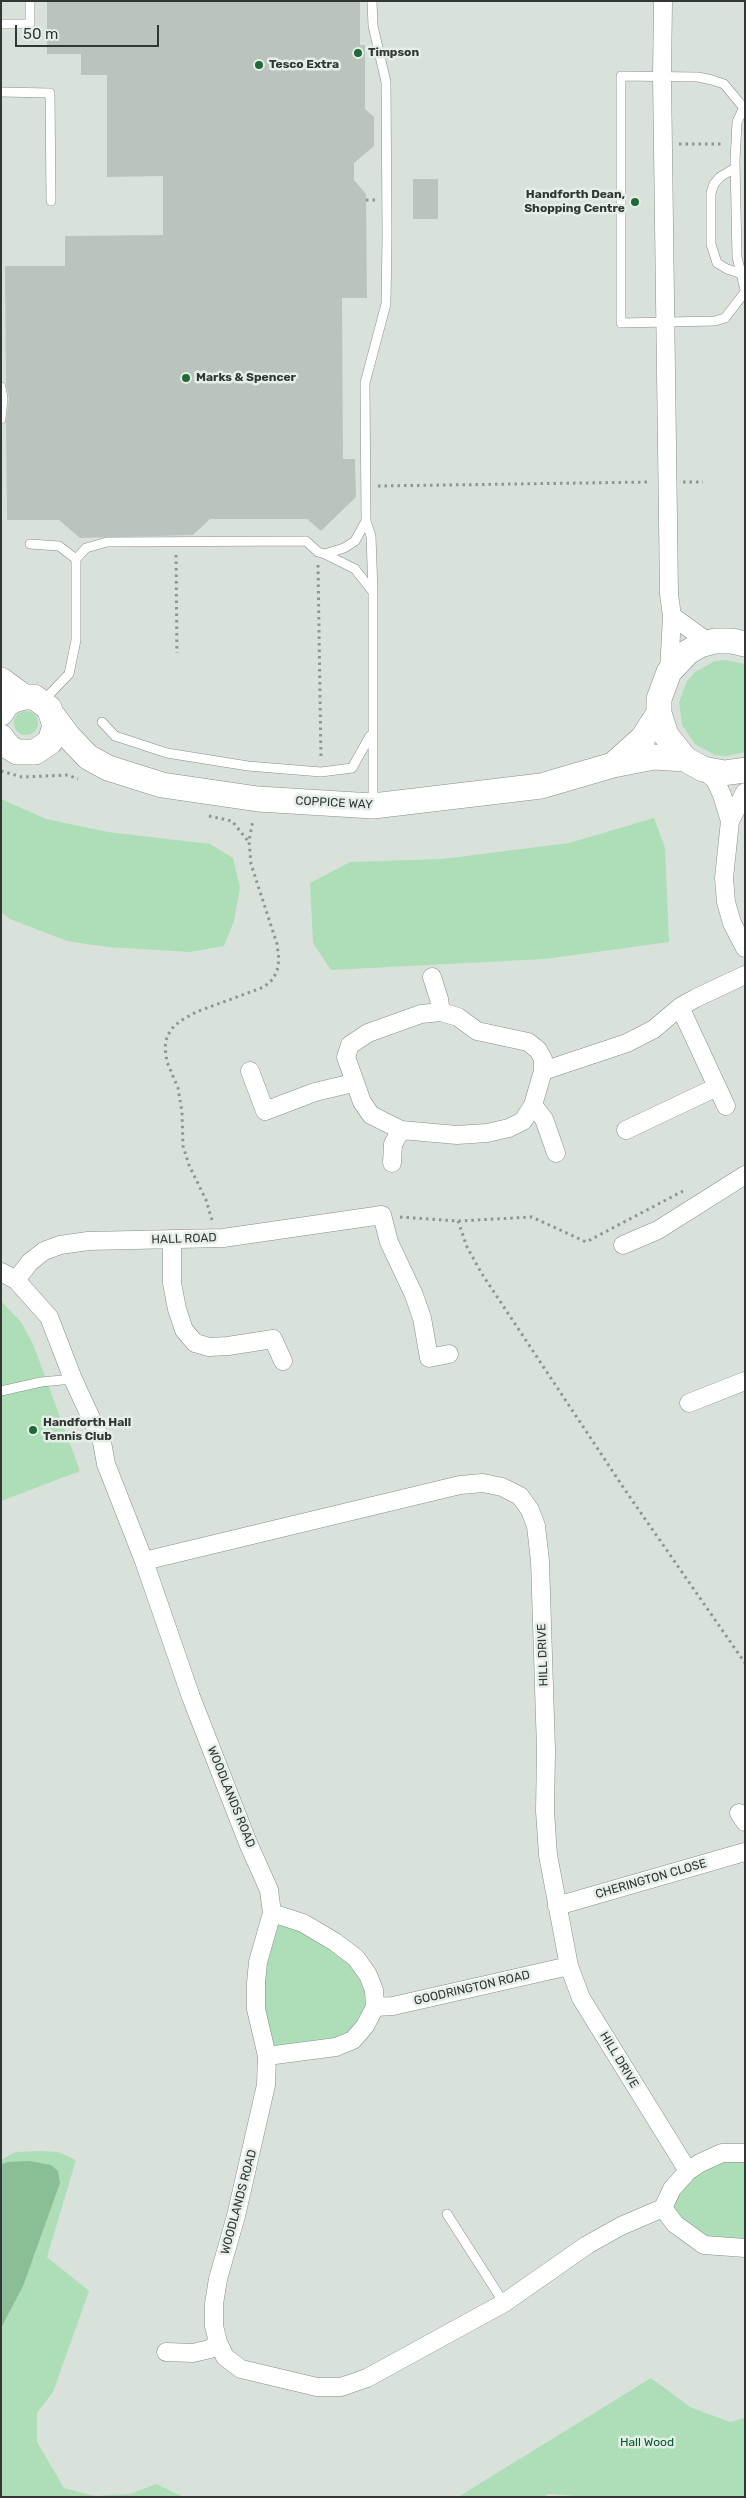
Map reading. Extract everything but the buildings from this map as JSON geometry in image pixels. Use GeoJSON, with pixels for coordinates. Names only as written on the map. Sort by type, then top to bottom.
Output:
{"type":"FeatureCollection","features":[{"type":"Feature","properties":{"kind":"street"},"geometry":{"type":"LineString","coordinates":[[663,1],[665,322],[669,594],[672,616],[669,672],[659,699],[659,713],[666,736],[694,764],[715,780],[730,821]]}},
{"type":"Feature","properties":{"kind":"street"},"geometry":{"type":"LineString","coordinates":[[672,616],[732,639]]}},
{"type":"Feature","properties":{"kind":"street"},"geometry":{"type":"LineString","coordinates":[[669,672],[688,652],[732,639]]}},
{"type":"Feature","properties":{"kind":"street","name":"COPPICE WAY"},"geometry":{"type":"LineString","coordinates":[[1,680],[40,705],[88,757],[108,768],[162,785],[258,799],[373,806],[541,786],[613,765],[654,757],[694,764],[724,773],[745,770]]}},
{"type":"Feature","properties":{"kind":"street"},"geometry":{"type":"LineString","coordinates":[[1,713],[6,705],[40,705],[54,734],[43,748],[35,752]]}},
{"type":"Feature","properties":{"kind":"street","name":"COPPICE WAY"},"geometry":{"type":"LineString","coordinates":[[613,765],[644,738],[659,713]]}},
{"type":"Feature","properties":{"kind":"street","name":"COPPICE WAY"},"geometry":{"type":"LineString","coordinates":[[1,737],[9,747],[17,752],[88,757]]}},
{"type":"Feature","properties":{"kind":"street"},"geometry":{"type":"LineString","coordinates":[[745,792],[730,821],[724,878],[726,902],[732,923],[745,948]]}},
{"type":"Feature","properties":{"kind":"street"},"geometry":{"type":"LineString","coordinates":[[543,1071],[627,1043],[654,1029],[680,1007],[745,975]]}},
{"type":"Feature","properties":{"kind":"street"},"geometry":{"type":"LineString","coordinates":[[432,977],[441,1012]]}},
{"type":"Feature","properties":{"kind":"street"},"geometry":{"type":"LineString","coordinates":[[680,1007],[726,1106]]}},
{"type":"Feature","properties":{"kind":"street"},"geometry":{"type":"LineString","coordinates":[[441,1012],[458,1017],[477,1032],[528,1042],[538,1050],[543,1059],[543,1071],[533,1105],[523,1121],[509,1128],[488,1133],[458,1135],[401,1130],[371,1115],[362,1102],[353,1082],[346,1057],[350,1045],[368,1033],[421,1014],[441,1012]]}},
{"type":"Feature","properties":{"kind":"street"},"geometry":{"type":"LineString","coordinates":[[250,1071],[265,1111],[315,1092],[353,1082]]}},
{"type":"Feature","properties":{"kind":"street"},"geometry":{"type":"LineString","coordinates":[[626,1130],[717,1087]]}},
{"type":"Feature","properties":{"kind":"street"},"geometry":{"type":"LineString","coordinates":[[533,1105],[544,1119],[556,1153]]}},
{"type":"Feature","properties":{"kind":"street"},"geometry":{"type":"LineString","coordinates":[[392,1163],[392,1144],[401,1130]]}},
{"type":"Feature","properties":{"kind":"street"},"geometry":{"type":"LineString","coordinates":[[623,1245],[658,1230],[745,1175]]}},
{"type":"Feature","properties":{"kind":"street"},"geometry":{"type":"LineString","coordinates":[[382,1215],[389,1242],[414,1295],[422,1318],[429,1358],[449,1354]]}},
{"type":"Feature","properties":{"kind":"street","name":"HALL ROAD"},"geometry":{"type":"LineString","coordinates":[[9,1276],[44,1251],[60,1245],[88,1241],[213,1238],[382,1215]]}},
{"type":"Feature","properties":{"kind":"street"},"geometry":{"type":"LineString","coordinates":[[172,1240],[172,1282],[177,1308],[184,1330],[195,1342],[209,1347],[273,1339],[283,1361]]}},
{"type":"Feature","properties":{"kind":"street","name":"WOODLANDS ROAD"},"geometry":{"type":"LineString","coordinates":[[9,1276],[48,1317],[73,1379],[102,1442],[106,1464],[144,1561],[191,1697],[248,1843],[269,1890],[272,1913],[258,1962],[256,1983],[256,2009],[267,2056],[266,2085],[256,2136],[218,2279],[214,2326],[218,2342],[225,2357],[241,2368],[317,2388],[341,2387],[367,2378],[504,2303],[587,2245],[621,2226],[663,2208]]}},
{"type":"Feature","properties":{"kind":"street"},"geometry":{"type":"LineString","coordinates":[[689,1403],[745,1381]]}},
{"type":"Feature","properties":{"kind":"street","name":"HILL DRIVE"},"geometry":{"type":"LineString","coordinates":[[144,1561],[460,1485],[483,1483],[502,1487],[520,1496],[530,1510],[536,1526],[540,1560],[546,1750],[545,1811],[548,1855],[569,1966],[581,1998],[688,2171]]}},
{"type":"Feature","properties":{"kind":"street","name":"CHERINGTON CLOSE"},"geometry":{"type":"LineString","coordinates":[[557,1906],[745,1852]]}},
{"type":"Feature","properties":{"kind":"street"},"geometry":{"type":"LineString","coordinates":[[267,2056],[336,2047],[345,2044],[353,2040],[366,2026],[375,2007],[374,1990],[368,1975],[356,1958],[335,1942],[303,1923],[272,1913]]}},
{"type":"Feature","properties":{"kind":"street","name":"GOODRINGTON ROAD"},"geometry":{"type":"LineString","coordinates":[[375,2007],[393,2006],[569,1966]]}},
{"type":"Feature","properties":{"kind":"street"},"geometry":{"type":"LineString","coordinates":[[745,2153],[722,2153],[688,2171],[672,2189],[663,2208],[675,2224],[704,2245],[745,2248]]}},
{"type":"Feature","properties":{"kind":"street"},"geometry":{"type":"LineString","coordinates":[[166,2352],[193,2353],[210,2349],[218,2342]]}},
{"type":"Feature","properties":{"kind":"lane"},"geometry":{"type":"LineString","coordinates":[[1,24],[30,24],[30,1]]}},
{"type":"Feature","properties":{"kind":"lane"},"geometry":{"type":"LineString","coordinates":[[372,1],[373,26],[386,82],[386,304],[366,383],[366,521],[371,536],[373,592],[373,806]]}},
{"type":"Feature","properties":{"kind":"lane"},"geometry":{"type":"LineString","coordinates":[[621,76],[662,76],[698,77],[724,84],[744,106],[737,122],[735,164],[741,257],[739,273],[745,291],[724,318],[700,322],[621,323],[621,76]]}},
{"type":"Feature","properties":{"kind":"lane"},"geometry":{"type":"LineString","coordinates":[[1,92],[50,93],[51,201]]}},
{"type":"Feature","properties":{"kind":"lane"},"geometry":{"type":"LineString","coordinates":[[735,164],[745,166]]}},
{"type":"Feature","properties":{"kind":"lane"},"geometry":{"type":"LineString","coordinates":[[735,164],[720,177],[711,193],[711,244],[717,263],[739,273]]}},
{"type":"Feature","properties":{"kind":"lane"},"geometry":{"type":"LineString","coordinates":[[1,387],[3,398],[1,418]]}},
{"type":"Feature","properties":{"kind":"lane"},"geometry":{"type":"LineString","coordinates":[[322,553],[344,548],[356,541],[366,521]]}},
{"type":"Feature","properties":{"kind":"lane"},"geometry":{"type":"LineString","coordinates":[[40,705],[70,674],[76,640],[76,559],[86,548],[106,542],[306,541],[322,553],[355,569],[373,592]]}},
{"type":"Feature","properties":{"kind":"lane"},"geometry":{"type":"LineString","coordinates":[[30,544],[59,546],[76,559]]}},
{"type":"Feature","properties":{"kind":"lane"},"geometry":{"type":"LineString","coordinates":[[102,722],[115,736],[167,753],[278,769],[321,772],[352,768],[372,733]]}},
{"type":"Feature","properties":{"kind":"lane"},"geometry":{"type":"LineString","coordinates":[[1,1391],[41,1382],[73,1379]]}},
{"type":"Feature","properties":{"kind":"lane"},"geometry":{"type":"LineString","coordinates":[[446,2214],[504,2303]]}},
{"type":"Feature","properties":{"kind":"path"},"geometry":{"type":"LineString","coordinates":[[366,486],[703,482]]}},
{"type":"Feature","properties":{"kind":"path"},"geometry":{"type":"LineString","coordinates":[[176,542],[177,653]]}},
{"type":"Feature","properties":{"kind":"path"},"geometry":{"type":"LineString","coordinates":[[321,772],[322,553]]}},
{"type":"Feature","properties":{"kind":"path"},"geometry":{"type":"LineString","coordinates":[[213,1238],[212,1222],[206,1200],[189,1165],[183,1146],[182,1112],[178,1088],[167,1062],[167,1036],[174,1026],[196,1012],[264,988],[273,979],[277,971],[279,960],[277,944],[251,864],[249,841]]}},
{"type":"Feature","properties":{"kind":"path"},"geometry":{"type":"LineString","coordinates":[[382,1215],[458,1221],[532,1217],[586,1242],[692,1186]]}},
{"type":"Feature","properties":{"kind":"path"},"geometry":{"type":"LineString","coordinates":[[458,1221],[467,1247],[482,1274],[625,1490],[745,1663]]}},
{"type":"Feature","properties":{"kind":"green space"},"geometry":{"type":"Polygon","coordinates":[[[726,660],[745,664],[745,752],[727,756],[715,755],[695,744],[682,725],[679,702],[687,681],[695,672],[715,661],[726,660]]]}},
{"type":"Feature","properties":{"kind":"green space"},"geometry":{"type":"Polygon","coordinates":[[[26,711],[35,714],[38,723],[35,732],[26,735],[17,732],[14,723],[17,714],[26,711]]]}},
{"type":"Feature","properties":{"kind":"green space"},"geometry":{"type":"Polygon","coordinates":[[[1,799],[46,819],[108,832],[210,844],[233,858],[240,888],[234,921],[224,946],[190,952],[108,947],[67,941],[10,919],[1,912],[1,799]]]}},
{"type":"Feature","properties":{"kind":"green space"},"geometry":{"type":"Polygon","coordinates":[[[654,818],[665,848],[669,942],[545,959],[331,970],[313,943],[310,883],[350,862],[442,859],[569,843],[654,818]]]}},
{"type":"Feature","properties":{"kind":"green space","name":"Handforth Hall Tennis Club"},"geometry":{"type":"Polygon","coordinates":[[[1,1301],[21,1322],[33,1344],[80,1471],[1,1501],[1,1301]]]}},
{"type":"Feature","properties":{"kind":"green space"},"geometry":{"type":"Polygon","coordinates":[[[272,1913],[335,1942],[374,1990],[353,2040],[267,2056],[256,2009],[272,1913]]]}},
{"type":"Feature","properties":{"kind":"green space"},"geometry":{"type":"Polygon","coordinates":[[[15,2152],[58,2152],[76,2160],[47,2257],[89,2291],[53,2392],[37,2413],[37,2442],[64,2488],[95,2496],[130,2494],[156,2484],[184,2497],[1,2497],[1,2160],[15,2152]]]}},
{"type":"Feature","properties":{"kind":"green space"},"geometry":{"type":"Polygon","coordinates":[[[745,2153],[745,2248],[704,2245],[663,2208],[688,2171],[745,2153]]]}},
{"type":"Feature","properties":{"kind":"green space","name":"Hall Wood"},"geometry":{"type":"Polygon","coordinates":[[[651,2378],[690,2407],[730,2422],[745,2418],[745,2497],[589,2497],[549,2494],[543,2497],[458,2497],[651,2378]]]}},
{"type":"Feature","properties":{"kind":"shaded area"},"geometry":{"type":"Polygon","coordinates":[[[29,2161],[51,2165],[58,2171],[60,2183],[23,2286],[1,2328],[1,2165],[7,2162],[29,2161]]]}},
{"type":"Feature","properties":{"kind":"place","name":"Timpson"},"geometry":{"type":"Point","coordinates":[358,53]}},
{"type":"Feature","properties":{"kind":"place","name":"Tesco Extra"},"geometry":{"type":"Point","coordinates":[259,65]}},
{"type":"Feature","properties":{"kind":"place","name":"Handforth Dean, Shopping Centre"},"geometry":{"type":"Point","coordinates":[635,202]}},
{"type":"Feature","properties":{"kind":"place","name":"Marks & Spencer"},"geometry":{"type":"Point","coordinates":[186,378]}},
{"type":"Feature","properties":{"kind":"place","name":"Handforth Hall Tennis Club"},"geometry":{"type":"Point","coordinates":[33,1430]}}]}
